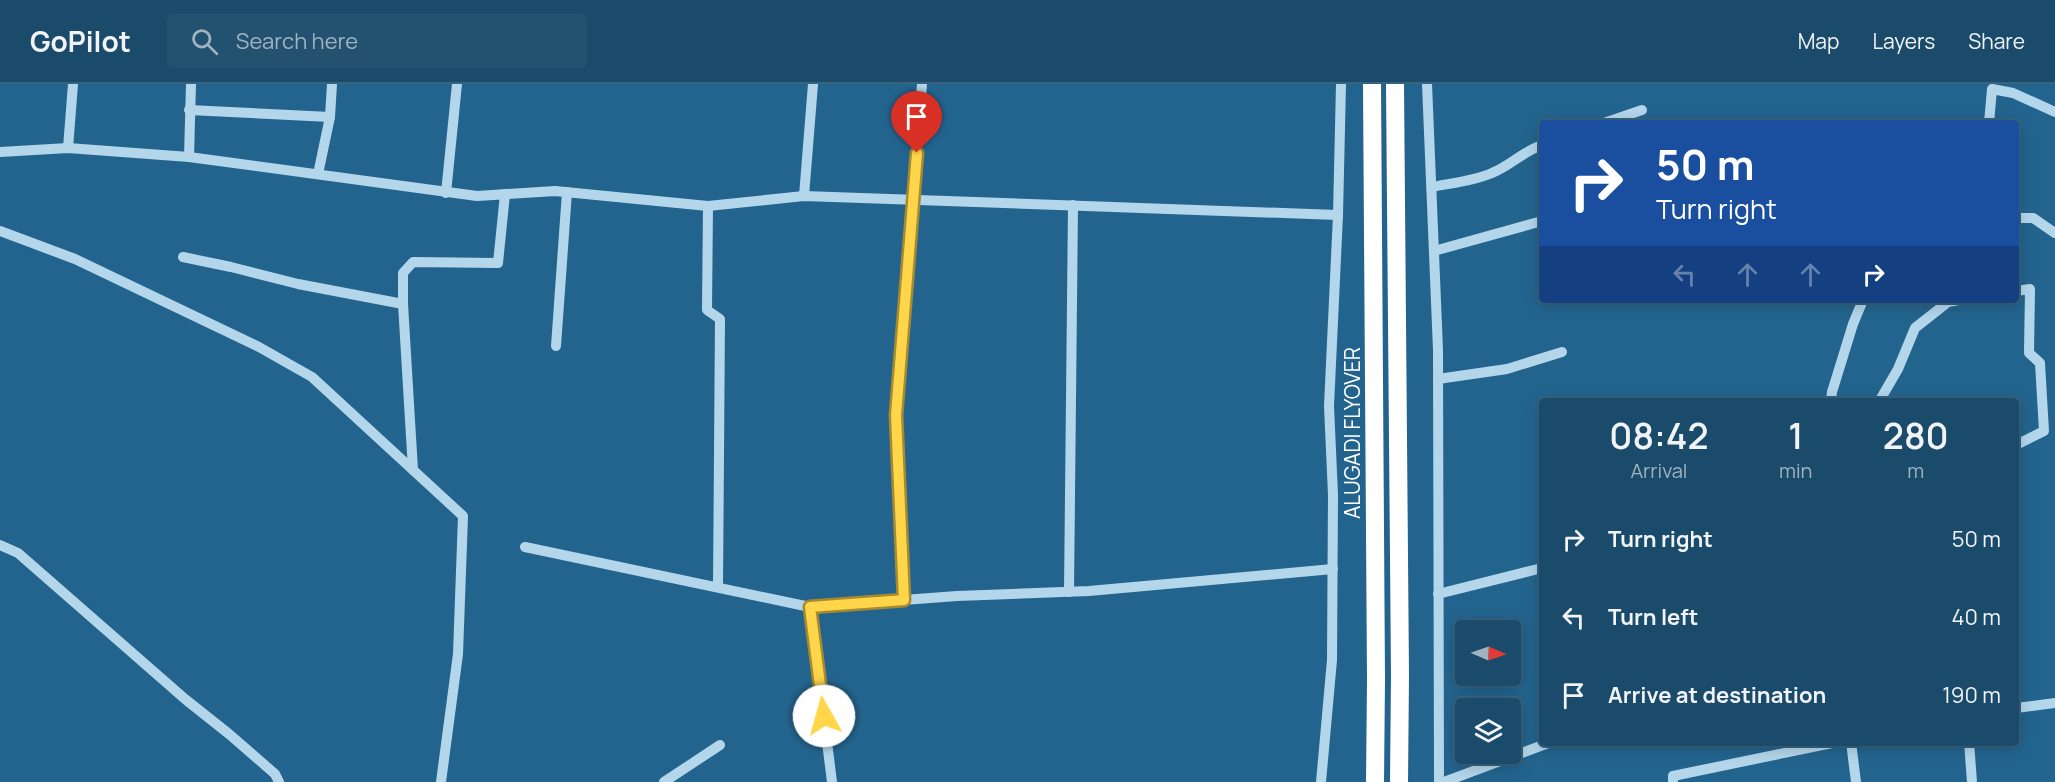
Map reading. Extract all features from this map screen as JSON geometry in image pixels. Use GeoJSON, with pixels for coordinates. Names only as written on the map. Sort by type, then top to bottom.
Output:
{"type":"FeatureCollection","features":[{"type":"Feature","properties":{"kind":"highway","name":"ALUGADI FLYOVER"},"geometry":{"type":"LineString","coordinates":[[1372,84],[1377,679],[1375,782]]}},
{"type":"Feature","properties":{"kind":"highway"},"geometry":{"type":"LineString","coordinates":[[1395,84],[1399,782]]}},
{"type":"Feature","properties":{"kind":"street"},"geometry":{"type":"LineString","coordinates":[[68,148],[73,84]]}},
{"type":"Feature","properties":{"kind":"street"},"geometry":{"type":"LineString","coordinates":[[189,158],[191,84]]}},
{"type":"Feature","properties":{"kind":"street"},"geometry":{"type":"LineString","coordinates":[[318,174],[330,117],[332,84]]}},
{"type":"Feature","properties":{"kind":"street"},"geometry":{"type":"LineString","coordinates":[[446,193],[457,84]]}},
{"type":"Feature","properties":{"kind":"street"},"geometry":{"type":"LineString","coordinates":[[804,196],[813,84]]}},
{"type":"Feature","properties":{"kind":"street"},"geometry":{"type":"LineString","coordinates":[[904,600],[896,415],[922,84]]}},
{"type":"Feature","properties":{"kind":"street"},"geometry":{"type":"LineString","coordinates":[[1321,782],[1332,660],[1333,495],[1329,406],[1338,215],[1341,84]]}},
{"type":"Feature","properties":{"kind":"street"},"geometry":{"type":"LineString","coordinates":[[1427,84],[1438,379],[1439,782]]}},
{"type":"Feature","properties":{"kind":"street"},"geometry":{"type":"LineString","coordinates":[[1989,120],[1992,87],[2013,93],[2055,112]]}},
{"type":"Feature","properties":{"kind":"street"},"geometry":{"type":"LineString","coordinates":[[189,110],[330,117]]}},
{"type":"Feature","properties":{"kind":"street"},"geometry":{"type":"LineString","coordinates":[[1613,120],[1642,110]]}},
{"type":"Feature","properties":{"kind":"street"},"geometry":{"type":"LineString","coordinates":[[1432,187],[1480,178],[1539,146]]}},
{"type":"Feature","properties":{"kind":"street"},"geometry":{"type":"LineString","coordinates":[[0,152],[68,148],[189,158],[477,196],[555,191],[708,206],[804,196],[1338,215]]}},
{"type":"Feature","properties":{"kind":"street"},"geometry":{"type":"LineString","coordinates":[[556,346],[567,192]]}},
{"type":"Feature","properties":{"kind":"street"},"geometry":{"type":"LineString","coordinates":[[413,470],[403,273],[413,262],[498,263],[506,194]]}},
{"type":"Feature","properties":{"kind":"street"},"geometry":{"type":"LineString","coordinates":[[1069,592],[1073,205]]}},
{"type":"Feature","properties":{"kind":"street"},"geometry":{"type":"LineString","coordinates":[[708,206],[707,310],[720,319],[718,587]]}},
{"type":"Feature","properties":{"kind":"street"},"geometry":{"type":"LineString","coordinates":[[2019,218],[2033,218],[2055,233]]}},
{"type":"Feature","properties":{"kind":"street"},"geometry":{"type":"LineString","coordinates":[[1434,251],[1539,222]]}},
{"type":"Feature","properties":{"kind":"street"},"geometry":{"type":"LineString","coordinates":[[0,231],[75,259],[276,357],[312,378],[463,516],[458,654],[441,782]]}},
{"type":"Feature","properties":{"kind":"street"},"geometry":{"type":"LineString","coordinates":[[183,257],[298,284],[403,304]]}},
{"type":"Feature","properties":{"kind":"street"},"geometry":{"type":"LineString","coordinates":[[2019,291],[2030,289],[2029,353],[2040,363],[2044,431],[2019,444]]}},
{"type":"Feature","properties":{"kind":"street"},"geometry":{"type":"LineString","coordinates":[[1831,398],[1853,324],[1862,303]]}},
{"type":"Feature","properties":{"kind":"street"},"geometry":{"type":"LineString","coordinates":[[1881,398],[1898,369],[1915,328],[1939,305]]}},
{"type":"Feature","properties":{"kind":"street"},"geometry":{"type":"LineString","coordinates":[[1438,379],[1508,369],[1562,352]]}},
{"type":"Feature","properties":{"kind":"street"},"geometry":{"type":"LineString","coordinates":[[0,545],[18,553],[185,699],[275,774],[279,782]]}},
{"type":"Feature","properties":{"kind":"street"},"geometry":{"type":"LineString","coordinates":[[525,547],[810,607],[957,596],[1069,592],[1333,569]]}},
{"type":"Feature","properties":{"kind":"street"},"geometry":{"type":"LineString","coordinates":[[1438,594],[1539,569]]}},
{"type":"Feature","properties":{"kind":"street"},"geometry":{"type":"LineString","coordinates":[[810,607],[832,782]]}},
{"type":"Feature","properties":{"kind":"street"},"geometry":{"type":"LineString","coordinates":[[2019,708],[2055,703]]}},
{"type":"Feature","properties":{"kind":"street"},"geometry":{"type":"LineString","coordinates":[[664,782],[720,746]]}},
{"type":"Feature","properties":{"kind":"street"},"geometry":{"type":"LineString","coordinates":[[1444,782],[1540,746]]}},
{"type":"Feature","properties":{"kind":"street"},"geometry":{"type":"LineString","coordinates":[[1673,782],[1673,776],[1818,746]]}},
{"type":"Feature","properties":{"kind":"street"},"geometry":{"type":"LineString","coordinates":[[1852,746],[1856,782]]}},
{"type":"Feature","properties":{"kind":"street"},"geometry":{"type":"LineString","coordinates":[[1969,746],[1972,782]]}},
{"type":"Feature","properties":{"kind":"route"},"geometry":{"type":"LineString","coordinates":[[824,716],[810,607],[904,600],[896,415],[917,153]]}}]}
